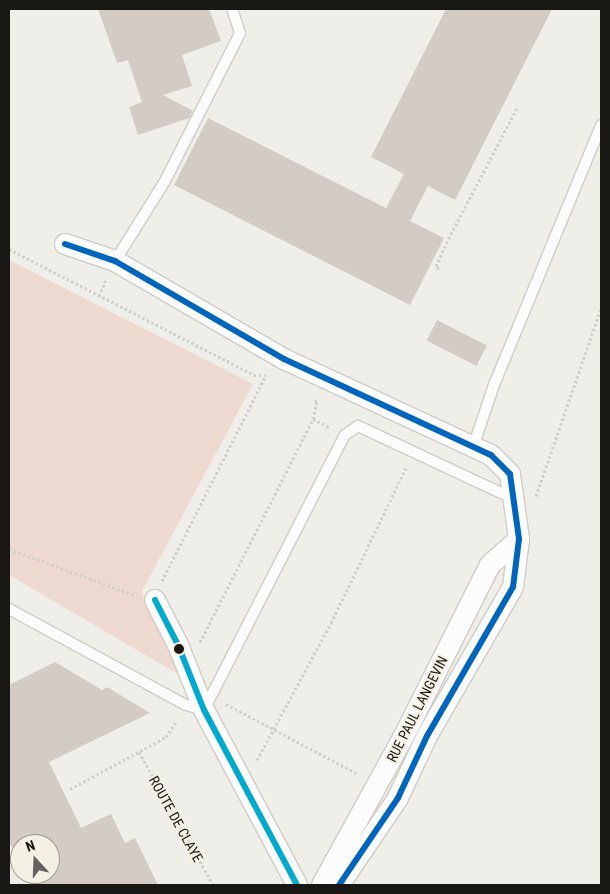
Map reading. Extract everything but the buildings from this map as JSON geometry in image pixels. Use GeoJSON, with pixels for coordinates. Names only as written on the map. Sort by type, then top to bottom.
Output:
{"type":"FeatureCollection","features":[{"type":"Feature","properties":{"kind":"street","name":"RUE PAUL LANGEVIN"},"geometry":{"type":"LineString","coordinates":[[65,244],[115,261],[284,359],[492,455],[510,474],[520,539],[513,587],[427,736],[398,798],[339,885]]}},
{"type":"Feature","properties":{"kind":"street","name":"RUE PAUL LANGEVIN"},"geometry":{"type":"LineString","coordinates":[[322,885],[377,786],[490,565],[520,539]]}},
{"type":"Feature","properties":{"kind":"street"},"geometry":{"type":"LineString","coordinates":[[156,600],[178,645],[200,704],[297,885]]}},
{"type":"Feature","properties":{"kind":"lane"},"geometry":{"type":"LineString","coordinates":[[115,261],[165,181],[240,33],[232,9]]}},
{"type":"Feature","properties":{"kind":"lane"},"geometry":{"type":"LineString","coordinates":[[473,447],[494,386],[601,125]]}},
{"type":"Feature","properties":{"kind":"lane"},"geometry":{"type":"LineString","coordinates":[[9,609],[200,704],[345,435],[358,426],[514,499]]}},
{"type":"Feature","properties":{"kind":"path"},"geometry":{"type":"LineString","coordinates":[[439,269],[436,266],[518,106]]}},
{"type":"Feature","properties":{"kind":"path"},"geometry":{"type":"LineString","coordinates":[[9,249],[254,375],[265,375],[274,380]]}},
{"type":"Feature","properties":{"kind":"path"},"geometry":{"type":"LineString","coordinates":[[533,504],[560,434],[601,308]]}},
{"type":"Feature","properties":{"kind":"path"},"geometry":{"type":"LineString","coordinates":[[9,549],[83,578],[156,600],[176,553],[265,375],[284,359]]}},
{"type":"Feature","properties":{"kind":"path"},"geometry":{"type":"LineString","coordinates":[[178,645],[200,643],[313,419],[317,401],[308,397]]}},
{"type":"Feature","properties":{"kind":"path"},"geometry":{"type":"LineString","coordinates":[[313,419],[345,435]]}},
{"type":"Feature","properties":{"kind":"path"},"geometry":{"type":"LineString","coordinates":[[254,765],[331,623],[408,464]]}},
{"type":"Feature","properties":{"kind":"path"},"geometry":{"type":"LineString","coordinates":[[70,789],[166,737],[200,704],[274,730],[377,786]]}},
{"type":"Feature","properties":{"kind":"path","name":"ROUTE DE CLAYE"},"geometry":{"type":"LineString","coordinates":[[139,752],[212,885]]}},
{"type":"Feature","properties":{"kind":"shaded area"},"geometry":{"type":"Polygon","coordinates":[[[9,260],[253,384],[142,591],[145,603],[183,677],[9,575],[9,260]]]}},
{"type":"Feature","properties":{"kind":"transit line"},"geometry":{"type":"LineString","coordinates":[[65,244],[115,261],[284,359],[491,455],[510,474],[519,539],[513,587],[427,736],[398,798],[339,885]]}},
{"type":"Feature","properties":{"kind":"transit line"},"geometry":{"type":"LineString","coordinates":[[155,600],[178,645],[204,710],[297,885]]}}]}
